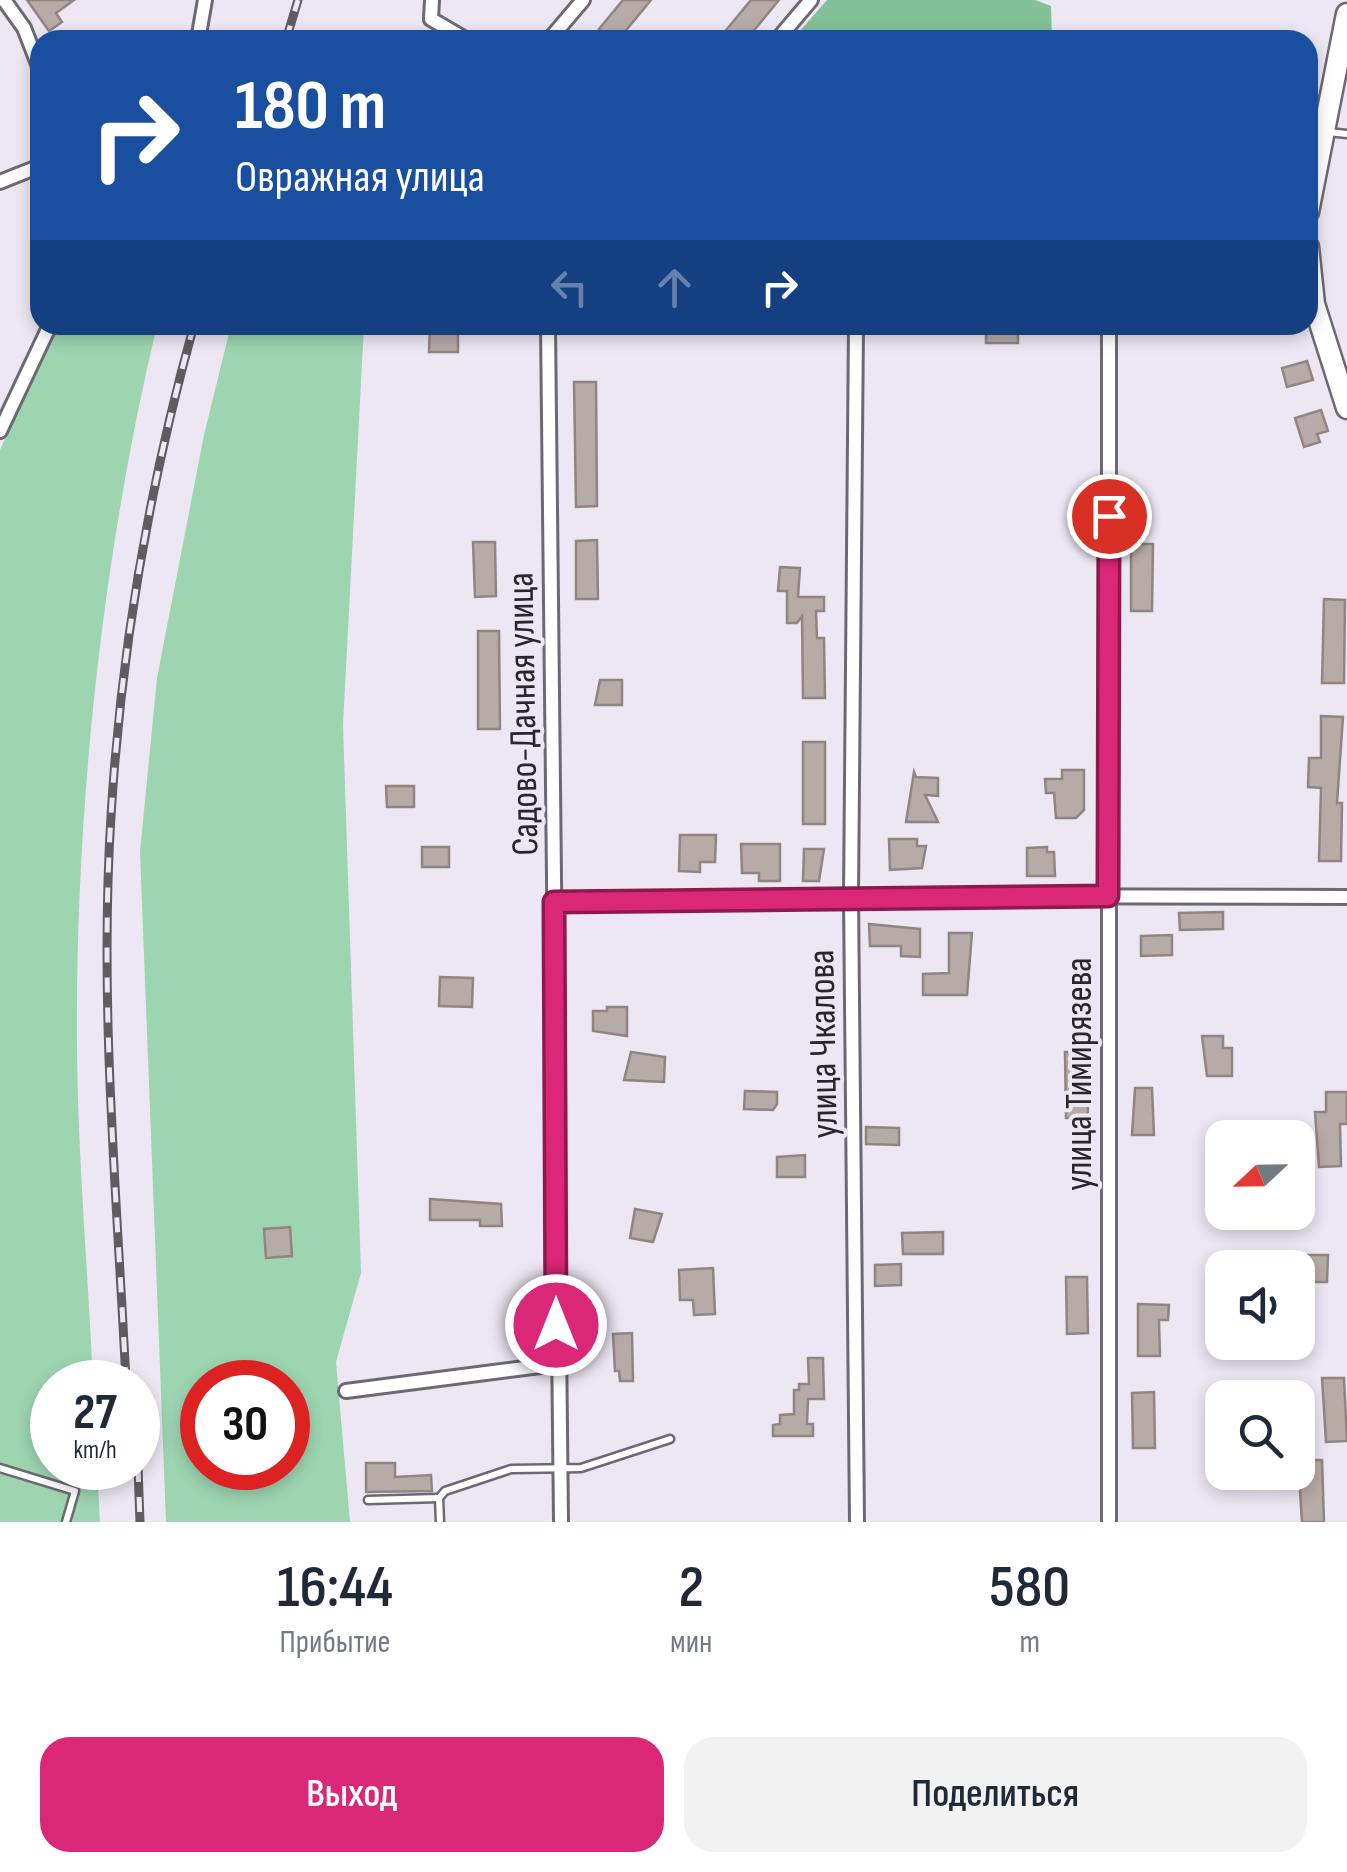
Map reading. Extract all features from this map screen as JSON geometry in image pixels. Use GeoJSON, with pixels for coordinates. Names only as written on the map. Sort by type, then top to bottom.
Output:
{"type":"FeatureCollection","features":[{"type":"Feature","properties":{"kind":"main road"},"geometry":{"type":"LineString","coordinates":[[1318,164],[1347,14]]}},
{"type":"Feature","properties":{"kind":"main road"},"geometry":{"type":"LineString","coordinates":[[1318,315],[1343,381],[1347,408]]}},
{"type":"Feature","properties":{"kind":"street"},"geometry":{"type":"LineString","coordinates":[[4,0],[30,44]]}},
{"type":"Feature","properties":{"kind":"street"},"geometry":{"type":"LineString","coordinates":[[200,30],[205,0]]}},
{"type":"Feature","properties":{"kind":"street"},"geometry":{"type":"LineString","coordinates":[[432,0],[431,19],[450,30]]}},
{"type":"Feature","properties":{"kind":"street"},"geometry":{"type":"LineString","coordinates":[[557,30],[582,0]]}},
{"type":"Feature","properties":{"kind":"street"},"geometry":{"type":"LineString","coordinates":[[786,30],[811,0]]}},
{"type":"Feature","properties":{"kind":"street"},"geometry":{"type":"LineString","coordinates":[[0,182],[30,170]]}},
{"type":"Feature","properties":{"kind":"street"},"geometry":{"type":"LineString","coordinates":[[0,432],[45,335]]}},
{"type":"Feature","properties":{"kind":"street","name":"Садово-Дачная улица"},"geometry":{"type":"LineString","coordinates":[[548,335],[556,1364],[561,1522]]}},
{"type":"Feature","properties":{"kind":"street","name":"улица Чкалова"},"geometry":{"type":"LineString","coordinates":[[856,335],[851,896],[856,1522]]}},
{"type":"Feature","properties":{"kind":"street","name":"улица Тимирязева"},"geometry":{"type":"LineString","coordinates":[[1109,335],[1109,1522]]}},
{"type":"Feature","properties":{"kind":"street"},"geometry":{"type":"LineString","coordinates":[[554,902],[851,896],[1347,898]]}},
{"type":"Feature","properties":{"kind":"street"},"geometry":{"type":"LineString","coordinates":[[346,1391],[556,1364]]}},
{"type":"Feature","properties":{"kind":"lane"},"geometry":{"type":"LineString","coordinates":[[1325,131],[1347,134]]}},
{"type":"Feature","properties":{"kind":"lane"},"geometry":{"type":"LineString","coordinates":[[440,1522],[439,1498],[445,1491],[511,1469],[581,1468],[670,1439]]}},
{"type":"Feature","properties":{"kind":"lane"},"geometry":{"type":"LineString","coordinates":[[0,1468],[75,1491],[66,1522]]}},
{"type":"Feature","properties":{"kind":"lane"},"geometry":{"type":"LineString","coordinates":[[368,1500],[439,1498]]}},
{"type":"Feature","properties":{"kind":"green space"},"geometry":{"type":"Polygon","coordinates":[[[827,0],[1035,0],[1051,6],[1052,30],[801,30],[827,0]]]}},
{"type":"Feature","properties":{"kind":"green space"},"geometry":{"type":"Polygon","coordinates":[[[52,335],[155,335],[107,593],[81,868],[78,1090],[92,1360],[30,1360],[30,1490],[98,1490],[100,1522],[0,1522],[0,450],[52,335]]]}},
{"type":"Feature","properties":{"kind":"green space"},"geometry":{"type":"Polygon","coordinates":[[[229,335],[363,335],[343,725],[361,1273],[336,1362],[350,1522],[166,1522],[140,852],[157,678],[204,435],[229,335]]]}},
{"type":"Feature","properties":{"kind":"building"},"geometry":{"type":"Polygon","coordinates":[[[27,0],[74,0],[56,13],[62,22],[48,30],[27,0]]]}},
{"type":"Feature","properties":{"kind":"building"},"geometry":{"type":"Polygon","coordinates":[[[623,0],[651,0],[626,30],[599,29],[623,0]]]}},
{"type":"Feature","properties":{"kind":"building"},"geometry":{"type":"Polygon","coordinates":[[[751,0],[779,0],[754,30],[726,30],[751,0]]]}},
{"type":"Feature","properties":{"kind":"building"},"geometry":{"type":"Polygon","coordinates":[[[430,335],[458,335],[458,352],[429,352],[430,335]]]}},
{"type":"Feature","properties":{"kind":"building"},"geometry":{"type":"Polygon","coordinates":[[[986,335],[1018,335],[1018,343],[986,343],[986,335]]]}},
{"type":"Feature","properties":{"kind":"building"},"geometry":{"type":"Polygon","coordinates":[[[1307,361],[1313,380],[1287,387],[1282,368],[1307,361]]]}},
{"type":"Feature","properties":{"kind":"building"},"geometry":{"type":"Polygon","coordinates":[[[574,382],[596,382],[597,506],[576,507],[574,382]]]}},
{"type":"Feature","properties":{"kind":"building"},"geometry":{"type":"Polygon","coordinates":[[[1321,410],[1328,431],[1317,434],[1320,442],[1304,447],[1295,418],[1321,410]]]}},
{"type":"Feature","properties":{"kind":"building"},"geometry":{"type":"Polygon","coordinates":[[[597,540],[598,599],[576,599],[576,541],[597,540]]]}},
{"type":"Feature","properties":{"kind":"building"},"geometry":{"type":"Polygon","coordinates":[[[473,542],[495,542],[496,596],[475,597],[473,542]]]}},
{"type":"Feature","properties":{"kind":"building"},"geometry":{"type":"Polygon","coordinates":[[[1131,544],[1153,544],[1152,611],[1131,611],[1131,544]]]}},
{"type":"Feature","properties":{"kind":"building"},"geometry":{"type":"Polygon","coordinates":[[[780,567],[800,568],[798,597],[824,597],[824,611],[816,611],[817,638],[824,638],[825,698],[803,698],[802,616],[797,623],[787,623],[787,591],[778,591],[780,567]]]}},
{"type":"Feature","properties":{"kind":"building"},"geometry":{"type":"Polygon","coordinates":[[[1324,599],[1345,600],[1344,683],[1322,683],[1324,599]]]}},
{"type":"Feature","properties":{"kind":"building"},"geometry":{"type":"Polygon","coordinates":[[[478,631],[499,631],[500,729],[478,729],[478,631]]]}},
{"type":"Feature","properties":{"kind":"building"},"geometry":{"type":"Polygon","coordinates":[[[600,680],[622,680],[622,705],[595,705],[600,680]]]}},
{"type":"Feature","properties":{"kind":"building"},"geometry":{"type":"Polygon","coordinates":[[[1321,716],[1343,717],[1337,803],[1342,803],[1341,861],[1319,861],[1321,788],[1308,787],[1309,758],[1321,758],[1321,716]]]}},
{"type":"Feature","properties":{"kind":"building"},"geometry":{"type":"Polygon","coordinates":[[[803,742],[825,742],[825,824],[803,824],[803,742]]]}},
{"type":"Feature","properties":{"kind":"building"},"geometry":{"type":"Polygon","coordinates":[[[1062,770],[1084,770],[1084,810],[1076,818],[1056,818],[1054,793],[1046,793],[1045,779],[1062,779],[1062,770]]]}},
{"type":"Feature","properties":{"kind":"building"},"geometry":{"type":"Polygon","coordinates":[[[914,772],[916,777],[938,778],[938,796],[925,795],[938,822],[906,822],[914,772]]]}},
{"type":"Feature","properties":{"kind":"building"},"geometry":{"type":"Polygon","coordinates":[[[386,786],[414,786],[414,807],[387,807],[386,786]]]}},
{"type":"Feature","properties":{"kind":"building"},"geometry":{"type":"Polygon","coordinates":[[[680,835],[716,835],[715,862],[700,862],[700,872],[679,871],[680,835]]]}},
{"type":"Feature","properties":{"kind":"building"},"geometry":{"type":"Polygon","coordinates":[[[889,839],[917,839],[917,846],[926,846],[922,868],[890,870],[889,839]]]}},
{"type":"Feature","properties":{"kind":"building"},"geometry":{"type":"Polygon","coordinates":[[[741,844],[780,844],[780,881],[759,881],[759,873],[742,873],[741,844]]]}},
{"type":"Feature","properties":{"kind":"building"},"geometry":{"type":"Polygon","coordinates":[[[422,847],[449,847],[449,867],[422,867],[422,847]]]}},
{"type":"Feature","properties":{"kind":"building"},"geometry":{"type":"Polygon","coordinates":[[[1047,847],[1047,852],[1054,852],[1055,876],[1027,876],[1027,848],[1047,847]]]}},
{"type":"Feature","properties":{"kind":"building"},"geometry":{"type":"Polygon","coordinates":[[[804,849],[824,849],[819,881],[803,881],[804,849]]]}},
{"type":"Feature","properties":{"kind":"building"},"geometry":{"type":"Polygon","coordinates":[[[1223,912],[1223,929],[1180,930],[1179,913],[1223,912]]]}},
{"type":"Feature","properties":{"kind":"building"},"geometry":{"type":"Polygon","coordinates":[[[869,924],[920,929],[920,957],[901,956],[901,946],[870,946],[869,924]]]}},
{"type":"Feature","properties":{"kind":"building"},"geometry":{"type":"Polygon","coordinates":[[[949,933],[972,933],[967,995],[923,995],[923,974],[949,973],[949,933]]]}},
{"type":"Feature","properties":{"kind":"building"},"geometry":{"type":"Polygon","coordinates":[[[1172,935],[1172,955],[1141,956],[1141,936],[1172,935]]]}},
{"type":"Feature","properties":{"kind":"building"},"geometry":{"type":"Polygon","coordinates":[[[440,977],[473,978],[472,1007],[439,1006],[440,977]]]}},
{"type":"Feature","properties":{"kind":"building"},"geometry":{"type":"Polygon","coordinates":[[[607,1007],[627,1007],[627,1036],[593,1031],[593,1011],[607,1011],[607,1007]]]}},
{"type":"Feature","properties":{"kind":"building"},"geometry":{"type":"Polygon","coordinates":[[[1202,1036],[1223,1036],[1223,1048],[1232,1048],[1232,1076],[1207,1076],[1202,1036]]]}},
{"type":"Feature","properties":{"kind":"building"},"geometry":{"type":"Polygon","coordinates":[[[631,1052],[665,1057],[664,1082],[624,1080],[631,1052]]]}},
{"type":"Feature","properties":{"kind":"building"},"geometry":{"type":"Polygon","coordinates":[[[1065,1052],[1087,1052],[1088,1118],[1066,1118],[1065,1052]]]}},
{"type":"Feature","properties":{"kind":"building"},"geometry":{"type":"Polygon","coordinates":[[[1135,1088],[1152,1088],[1154,1135],[1132,1135],[1135,1088]]]}},
{"type":"Feature","properties":{"kind":"building"},"geometry":{"type":"Polygon","coordinates":[[[745,1091],[777,1092],[777,1104],[773,1110],[744,1109],[745,1091]]]}},
{"type":"Feature","properties":{"kind":"building"},"geometry":{"type":"Polygon","coordinates":[[[1326,1092],[1347,1092],[1347,1124],[1340,1124],[1341,1166],[1319,1167],[1315,1112],[1326,1112],[1326,1092]]]}},
{"type":"Feature","properties":{"kind":"building"},"geometry":{"type":"Polygon","coordinates":[[[866,1127],[899,1128],[899,1145],[866,1144],[866,1127]]]}},
{"type":"Feature","properties":{"kind":"building"},"geometry":{"type":"Polygon","coordinates":[[[805,1155],[805,1177],[777,1177],[777,1157],[805,1155]]]}},
{"type":"Feature","properties":{"kind":"building"},"geometry":{"type":"Polygon","coordinates":[[[430,1199],[501,1204],[502,1226],[480,1226],[480,1220],[430,1220],[430,1199]]]}},
{"type":"Feature","properties":{"kind":"building"},"geometry":{"type":"Polygon","coordinates":[[[635,1209],[662,1214],[653,1242],[630,1238],[635,1209]]]}},
{"type":"Feature","properties":{"kind":"building"},"geometry":{"type":"Polygon","coordinates":[[[290,1227],[292,1256],[266,1258],[264,1229],[290,1227]]]}},
{"type":"Feature","properties":{"kind":"building"},"geometry":{"type":"Polygon","coordinates":[[[943,1232],[943,1254],[903,1254],[902,1233],[943,1232]]]}},
{"type":"Feature","properties":{"kind":"building"},"geometry":{"type":"Polygon","coordinates":[[[1315,1255],[1328,1255],[1327,1282],[1315,1282],[1315,1255]]]}},
{"type":"Feature","properties":{"kind":"building"},"geometry":{"type":"Polygon","coordinates":[[[901,1264],[901,1285],[875,1286],[875,1265],[901,1264]]]}},
{"type":"Feature","properties":{"kind":"building"},"geometry":{"type":"Polygon","coordinates":[[[713,1268],[715,1314],[694,1315],[693,1300],[680,1300],[679,1270],[713,1268]]]}},
{"type":"Feature","properties":{"kind":"building"},"geometry":{"type":"Polygon","coordinates":[[[1066,1277],[1087,1277],[1088,1333],[1067,1334],[1066,1277]]]}},
{"type":"Feature","properties":{"kind":"building"},"geometry":{"type":"Polygon","coordinates":[[[1138,1304],[1169,1305],[1168,1320],[1159,1320],[1160,1356],[1138,1356],[1138,1304]]]}},
{"type":"Feature","properties":{"kind":"building"},"geometry":{"type":"Polygon","coordinates":[[[632,1333],[633,1381],[620,1381],[619,1371],[615,1371],[613,1334],[632,1333]]]}},
{"type":"Feature","properties":{"kind":"building"},"geometry":{"type":"Polygon","coordinates":[[[808,1358],[823,1358],[824,1399],[808,1399],[807,1424],[813,1424],[813,1436],[773,1436],[773,1425],[780,1424],[780,1415],[794,1414],[794,1390],[799,1390],[799,1384],[809,1384],[808,1358]]]}},
{"type":"Feature","properties":{"kind":"building"},"geometry":{"type":"Polygon","coordinates":[[[1322,1378],[1344,1378],[1347,1441],[1326,1442],[1322,1378]]]}},
{"type":"Feature","properties":{"kind":"building"},"geometry":{"type":"Polygon","coordinates":[[[1154,1392],[1155,1448],[1133,1448],[1132,1393],[1154,1392]]]}},
{"type":"Feature","properties":{"kind":"building"},"geometry":{"type":"Polygon","coordinates":[[[1315,1460],[1322,1460],[1324,1522],[1302,1522],[1300,1490],[1315,1490],[1315,1460]]]}},
{"type":"Feature","properties":{"kind":"building"},"geometry":{"type":"Polygon","coordinates":[[[366,1463],[395,1463],[395,1477],[431,1475],[432,1491],[366,1492],[366,1463]]]}},
{"type":"Feature","properties":{"kind":"railway"},"geometry":{"type":"LineString","coordinates":[[289,30],[298,0]]}},
{"type":"Feature","properties":{"kind":"railway"},"geometry":{"type":"LineString","coordinates":[[125,1360],[108,1028],[111,816],[122,691],[139,568],[163,446],[191,335]]}},
{"type":"Feature","properties":{"kind":"railway"},"geometry":{"type":"LineString","coordinates":[[139,1490],[140,1522]]}},
{"type":"Feature","properties":{"kind":"route"},"geometry":{"type":"LineString","coordinates":[[556,1325],[554,902],[1108,896],[1109,516]]}}]}
